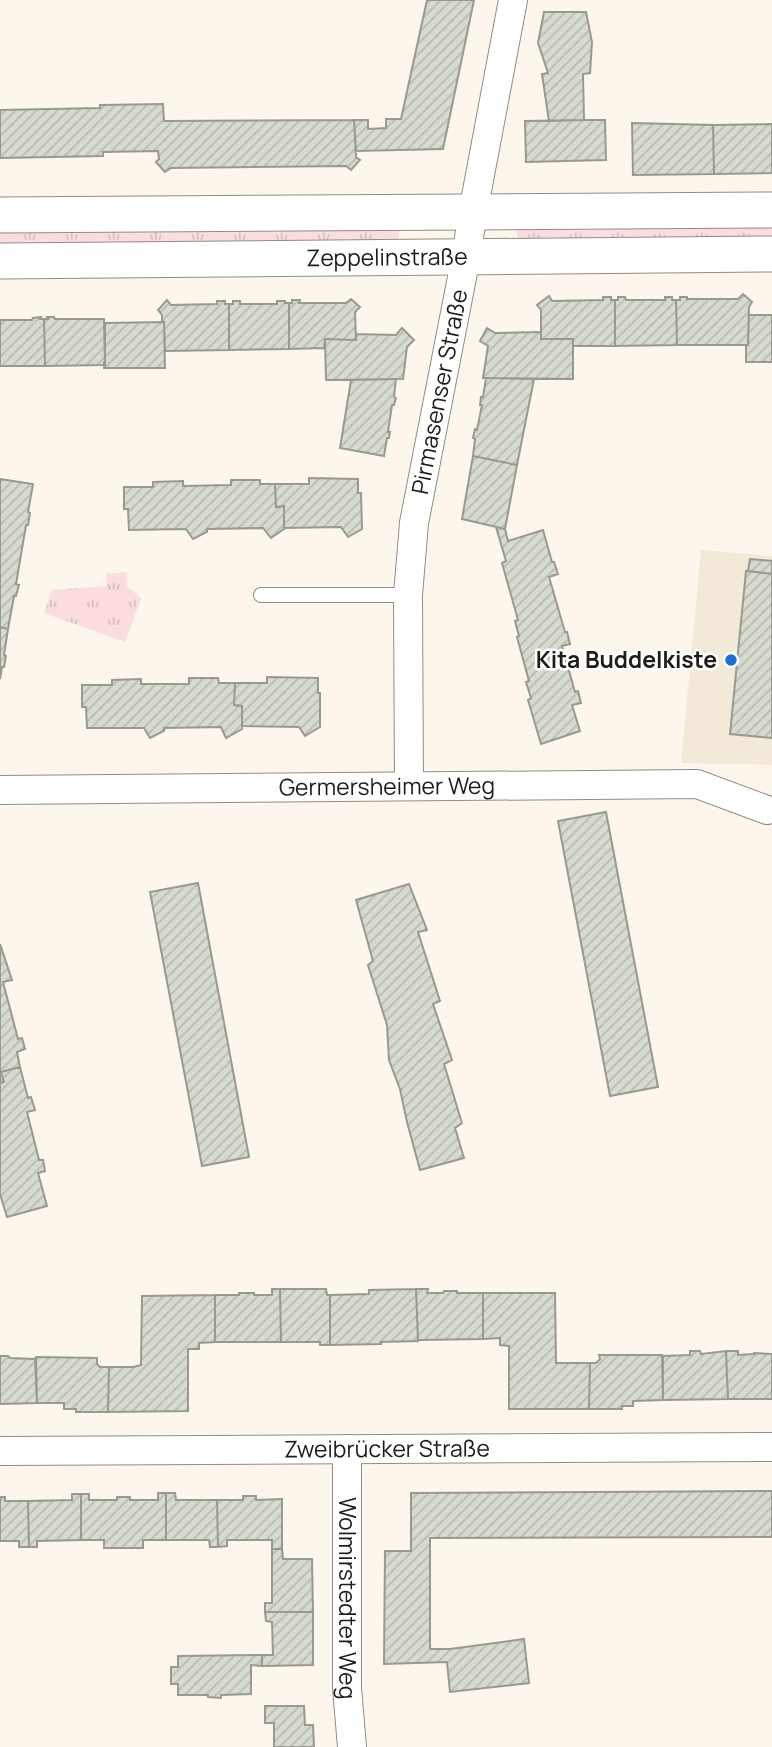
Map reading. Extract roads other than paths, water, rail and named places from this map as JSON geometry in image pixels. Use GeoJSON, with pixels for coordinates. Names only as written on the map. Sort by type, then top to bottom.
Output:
{"type":"FeatureCollection","features":[{"type":"Feature","properties":{"kind":"street","name":"Pirmasenser Straße"},"geometry":{"type":"LineString","coordinates":[[409,786],[408,595],[414,523],[513,0]]}},
{"type":"Feature","properties":{"kind":"street","name":"Zeppelinstraße"},"geometry":{"type":"LineString","coordinates":[[0,215],[772,210]]}},
{"type":"Feature","properties":{"kind":"street","name":"Zeppelinstraße"},"geometry":{"type":"LineString","coordinates":[[0,261],[772,254]]}},
{"type":"Feature","properties":{"kind":"street","name":"Germersheimer Weg"},"geometry":{"type":"LineString","coordinates":[[0,790],[697,784],[767,810]]}},
{"type":"Feature","properties":{"kind":"street","name":"Zweibrücker Straße"},"geometry":{"type":"LineString","coordinates":[[0,1451],[772,1447]]}},
{"type":"Feature","properties":{"kind":"street","name":"Wolmirstedter Weg"},"geometry":{"type":"LineString","coordinates":[[346,1449],[347,1688],[352,1747]]}},
{"type":"Feature","properties":{"kind":"lane"},"geometry":{"type":"LineString","coordinates":[[261,596],[408,595]]}},
{"type":"Feature","properties":{"kind":"place","name":"Kita Buddelkiste"},"geometry":{"type":"Point","coordinates":[731,660]}}]}
